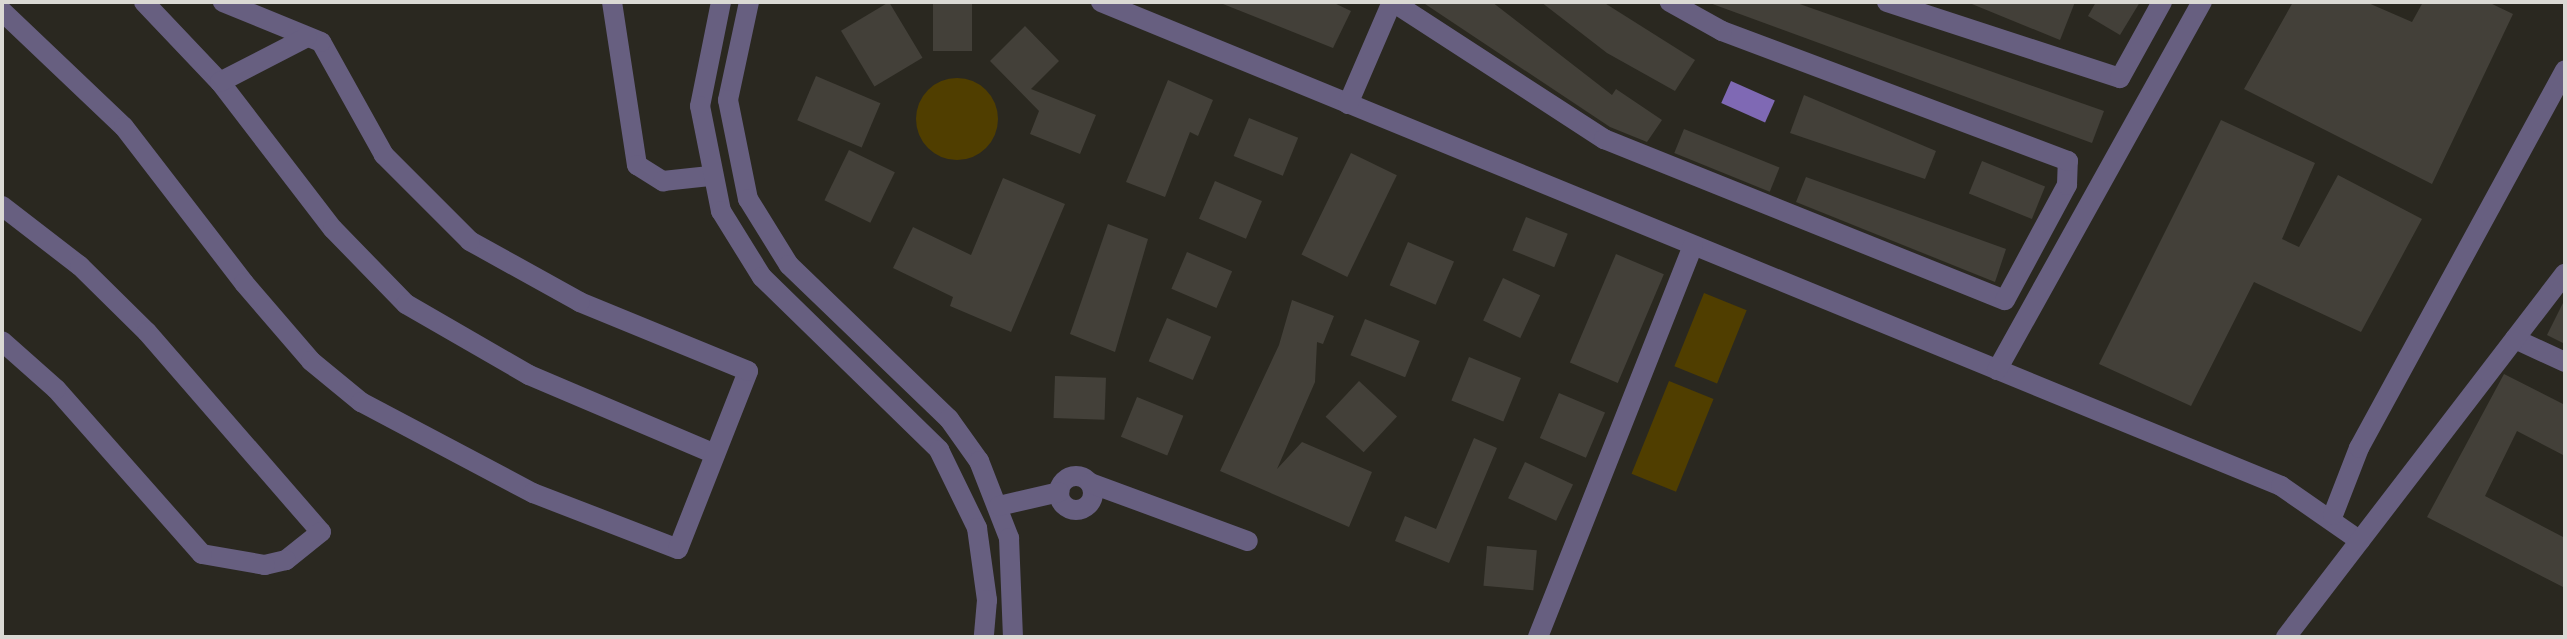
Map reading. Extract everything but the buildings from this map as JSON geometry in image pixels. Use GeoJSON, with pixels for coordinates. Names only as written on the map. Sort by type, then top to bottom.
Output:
{"type":"FeatureCollection","features":[{"type":"Feature","properties":{"kind":"street"},"geometry":{"type":"LineString","coordinates":[[144,2],[220,82],[333,229],[406,304],[529,375],[715,454]]}},
{"type":"Feature","properties":{"kind":"street"},"geometry":{"type":"LineString","coordinates":[[2,11],[124,127],[253,294],[311,361],[361,402],[533,493],[678,549],[748,371],[580,302],[470,241],[384,155],[321,42],[223,2]]}},
{"type":"Feature","properties":{"kind":"street"},"geometry":{"type":"LineString","coordinates":[[612,2],[637,165],[663,181],[710,176]]}},
{"type":"Feature","properties":{"kind":"street"},"geometry":{"type":"LineString","coordinates":[[721,2],[702,82],[710,176],[747,259],[911,418],[955,477],[985,562],[984,637]]}},
{"type":"Feature","properties":{"kind":"street"},"geometry":{"type":"LineString","coordinates":[[749,2],[731,66],[730,124],[736,165],[764,232],[949,419],[999,506],[1012,566],[1013,637]]}},
{"type":"Feature","properties":{"kind":"street"},"geometry":{"type":"LineString","coordinates":[[1101,2],[2281,486],[2333,515],[2360,541]]}},
{"type":"Feature","properties":{"kind":"street"},"geometry":{"type":"LineString","coordinates":[[1348,104],[1392,2],[1604,139],[2005,300],[2067,185],[2068,161],[1722,31],[1670,2]]}},
{"type":"Feature","properties":{"kind":"street"},"geometry":{"type":"LineString","coordinates":[[1887,2],[2120,78],[2162,2]]}},
{"type":"Feature","properties":{"kind":"street"},"geometry":{"type":"LineString","coordinates":[[1997,370],[2202,2]]}},
{"type":"Feature","properties":{"kind":"street"},"geometry":{"type":"LineString","coordinates":[[220,82],[307,37]]}},
{"type":"Feature","properties":{"kind":"street"},"geometry":{"type":"LineString","coordinates":[[2333,515],[2359,448],[2565,70]]}},
{"type":"Feature","properties":{"kind":"street"},"geometry":{"type":"LineString","coordinates":[[2,206],[80,266],[147,332],[321,532],[286,560],[265,565],[202,554],[56,389],[2,341]]}},
{"type":"Feature","properties":{"kind":"street"},"geometry":{"type":"LineString","coordinates":[[1538,637],[1693,246]]}},
{"type":"Feature","properties":{"kind":"street"},"geometry":{"type":"LineString","coordinates":[[2286,637],[2563,281]]}},
{"type":"Feature","properties":{"kind":"street"},"geometry":{"type":"LineString","coordinates":[[2515,339],[2565,362]]}},
{"type":"Feature","properties":{"kind":"street"},"geometry":{"type":"LineString","coordinates":[[999,506],[1059,492],[1067,507],[1084,508],[1093,494],[1090,483],[1248,541]]}},
{"type":"Feature","properties":{"kind":"shaded area"},"geometry":{"type":"Polygon","coordinates":[[[949,78],[965,78],[980,85],[991,96],[998,119],[995,135],[986,148],[965,160],[949,160],[934,153],[923,142],[916,127],[916,111],[923,96],[934,85],[949,78]]]}},
{"type":"Feature","properties":{"kind":"shaded area"},"geometry":{"type":"Polygon","coordinates":[[[1731,81],[1775,101],[1765,122],[1721,103],[1731,81]]]}},
{"type":"Feature","properties":{"kind":"shaded area"},"geometry":{"type":"Polygon","coordinates":[[[1704,293],[1747,310],[1717,383],[1674,366],[1704,293]]]}},
{"type":"Feature","properties":{"kind":"shaded area"},"geometry":{"type":"Polygon","coordinates":[[[1669,381],[1714,399],[1676,492],[1632,474],[1669,381]]]}}]}
